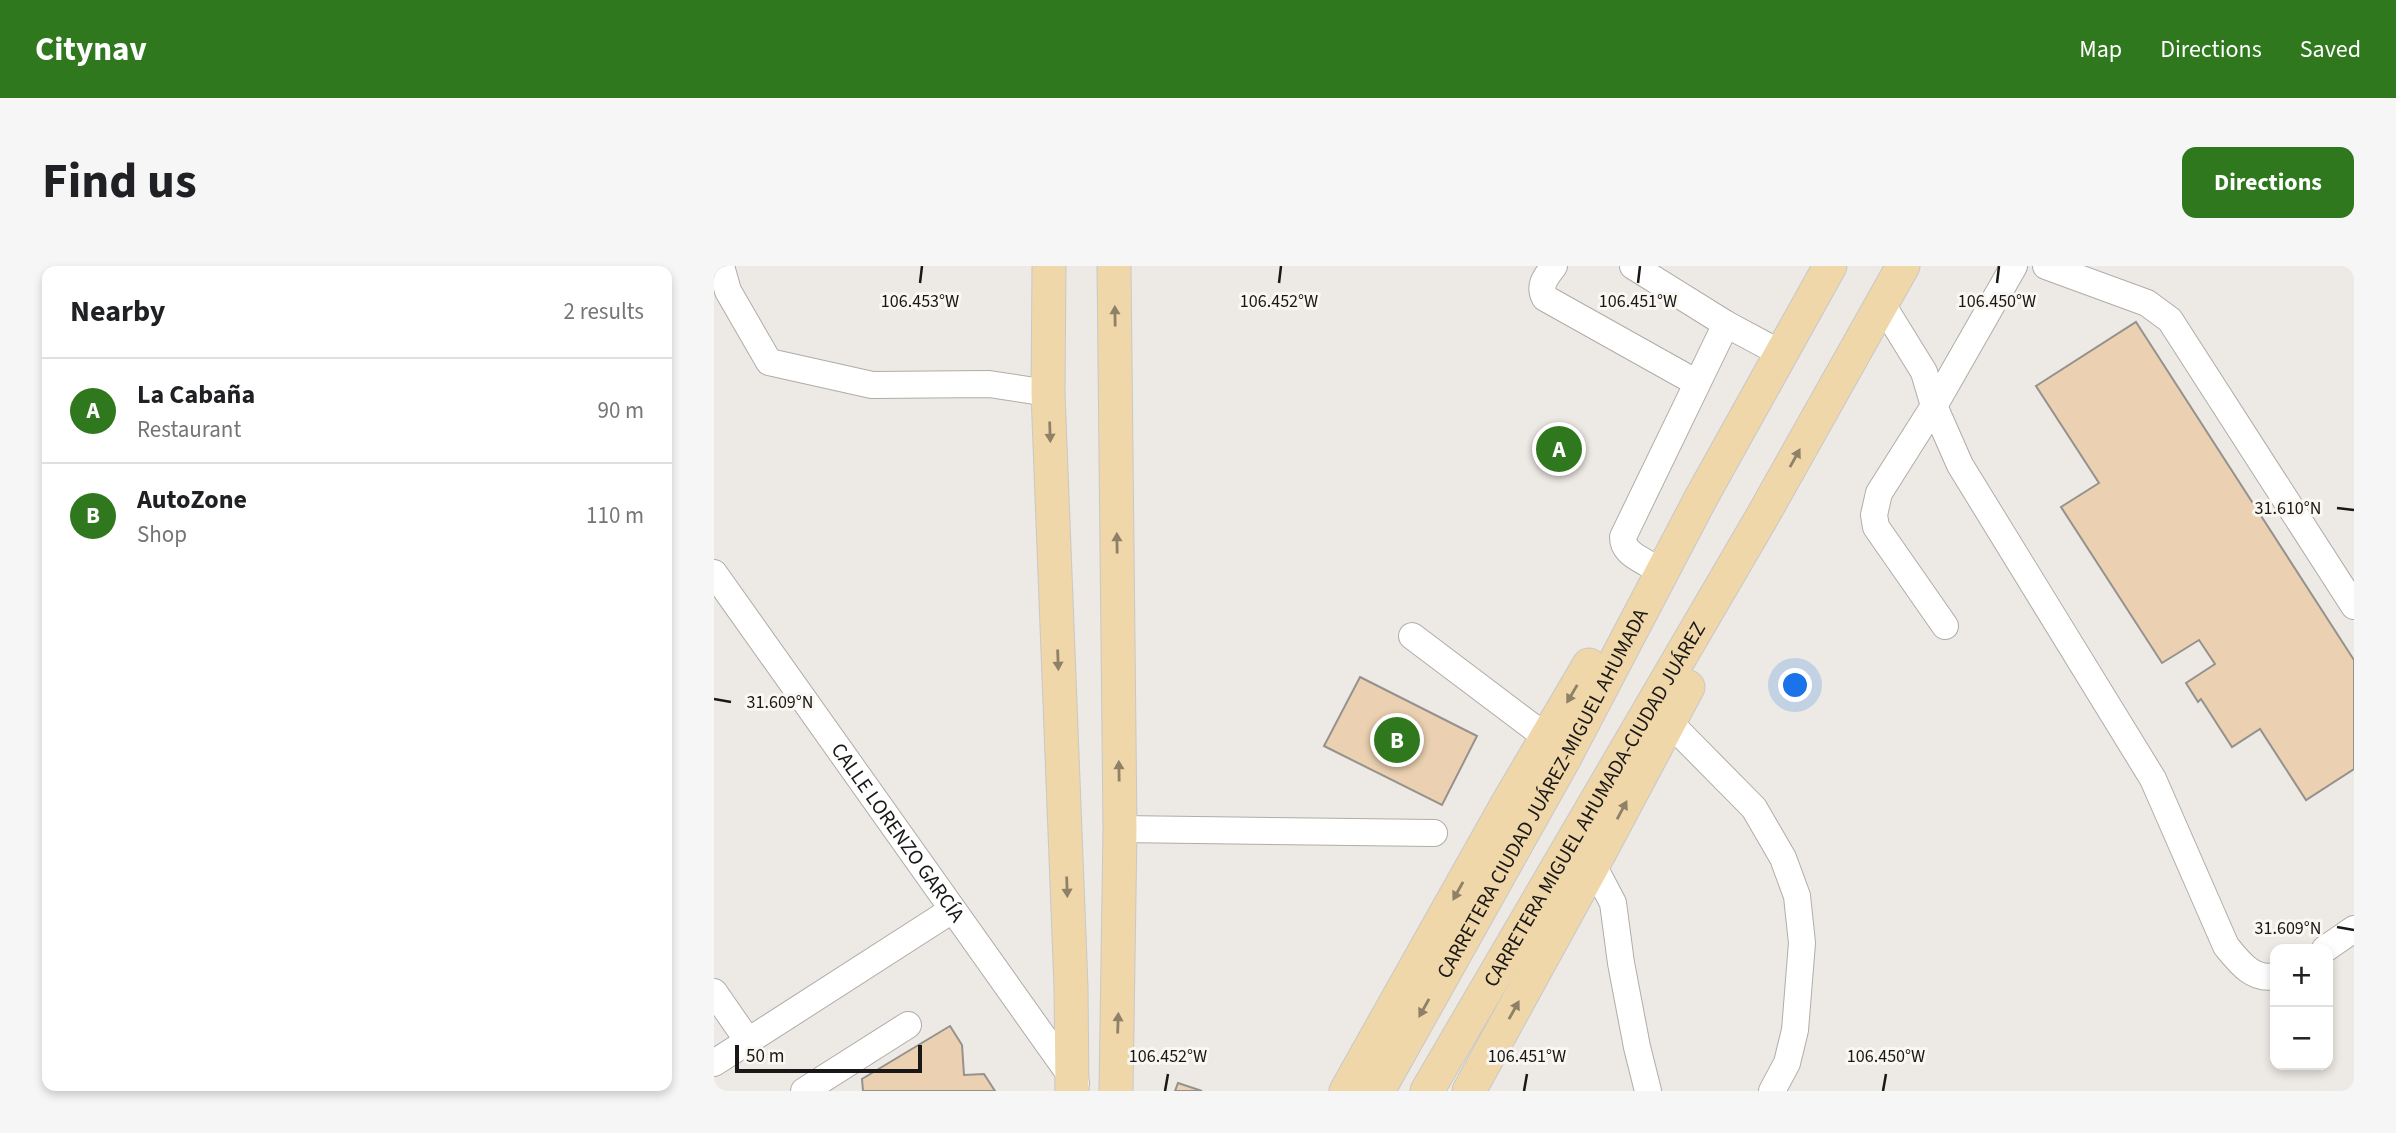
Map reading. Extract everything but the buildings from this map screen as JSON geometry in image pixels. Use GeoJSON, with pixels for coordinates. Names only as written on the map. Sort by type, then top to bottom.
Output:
{"type":"FeatureCollection","features":[{"type":"Feature","properties":{"kind":"main road"},"geometry":{"type":"LineString","coordinates":[[1049,266],[1048,393],[1076,1087]]}},
{"type":"Feature","properties":{"kind":"main road"},"geometry":{"type":"LineString","coordinates":[[1114,266],[1120,829],[1116,1091]]}},
{"type":"Feature","properties":{"kind":"main road","name":"CARRETERA CIUDAD JUÁREZ-MIGUEL AHUMADA"},"geometry":{"type":"LineString","coordinates":[[1378,1091],[1563,761],[1702,496],[1830,266]]}},
{"type":"Feature","properties":{"kind":"main road","name":"CARRETERA MIGUEL AHUMADA-CIUDAD JUÁREZ"},"geometry":{"type":"LineString","coordinates":[[1427,1091],[1762,517],[1903,266]]}},
{"type":"Feature","properties":{"kind":"main road"},"geometry":{"type":"LineString","coordinates":[[1346,1091],[1546,737],[1648,564],[1679,513],[1702,496]]}},
{"type":"Feature","properties":{"kind":"main road"},"geometry":{"type":"LineString","coordinates":[[1469,1091],[1748,573],[1762,517]]}},
{"type":"Feature","properties":{"kind":"main road"},"geometry":{"type":"LineString","coordinates":[[1071,986],[1119,985]]}},
{"type":"Feature","properties":{"kind":"street"},"geometry":{"type":"LineString","coordinates":[[721,266],[728,291],[769,362],[872,385],[989,384],[1048,393]]}},
{"type":"Feature","properties":{"kind":"street"},"geometry":{"type":"LineString","coordinates":[[1555,266],[1542,284],[1541,291],[1545,298],[1697,383]]}},
{"type":"Feature","properties":{"kind":"street"},"geometry":{"type":"LineString","coordinates":[[1633,266],[1726,324],[1780,353]]}},
{"type":"Feature","properties":{"kind":"street"},"geometry":{"type":"LineString","coordinates":[[1945,626],[1876,527],[1875,503],[2014,266]]}},
{"type":"Feature","properties":{"kind":"street"},"geometry":{"type":"LineString","coordinates":[[2046,266],[2147,303],[2170,320],[2354,606]]}},
{"type":"Feature","properties":{"kind":"street"},"geometry":{"type":"LineString","coordinates":[[1882,304],[1924,372],[1934,406],[1960,466],[2153,779],[2226,946],[2244,968],[2258,975],[2270,976]]}},
{"type":"Feature","properties":{"kind":"street"},"geometry":{"type":"LineString","coordinates":[[1648,564],[1628,551],[1623,537],[1726,324]]}},
{"type":"Feature","properties":{"kind":"street","name":"CALLE LORENZO GARCÍA"},"geometry":{"type":"LineString","coordinates":[[714,573],[1076,1087]]}},
{"type":"Feature","properties":{"kind":"street"},"geometry":{"type":"LineString","coordinates":[[1412,636],[1546,737]]}},
{"type":"Feature","properties":{"kind":"street"},"geometry":{"type":"LineString","coordinates":[[1669,722],[1754,808],[1783,858],[1797,896],[1802,943],[1795,1030],[1787,1063],[1772,1091]]}},
{"type":"Feature","properties":{"kind":"street"},"geometry":{"type":"LineString","coordinates":[[1120,829],[1434,833]]}},
{"type":"Feature","properties":{"kind":"street"},"geometry":{"type":"LineString","coordinates":[[1593,865],[1613,903],[1621,963],[1648,1091]]}},
{"type":"Feature","properties":{"kind":"street"},"geometry":{"type":"LineString","coordinates":[[714,1063],[952,910]]}},
{"type":"Feature","properties":{"kind":"street"},"geometry":{"type":"LineString","coordinates":[[2332,944],[2354,929]]}},
{"type":"Feature","properties":{"kind":"street"},"geometry":{"type":"LineString","coordinates":[[714,992],[748,1041]]}},
{"type":"Feature","properties":{"kind":"street"},"geometry":{"type":"LineString","coordinates":[[804,1091],[908,1025]]}},
{"type":"Feature","properties":{"kind":"place","name":"La Cabaña"},"geometry":{"type":"Point","coordinates":[1559,449]}},
{"type":"Feature","properties":{"kind":"place","name":"AutoZone"},"geometry":{"type":"Point","coordinates":[1397,740]}}]}
